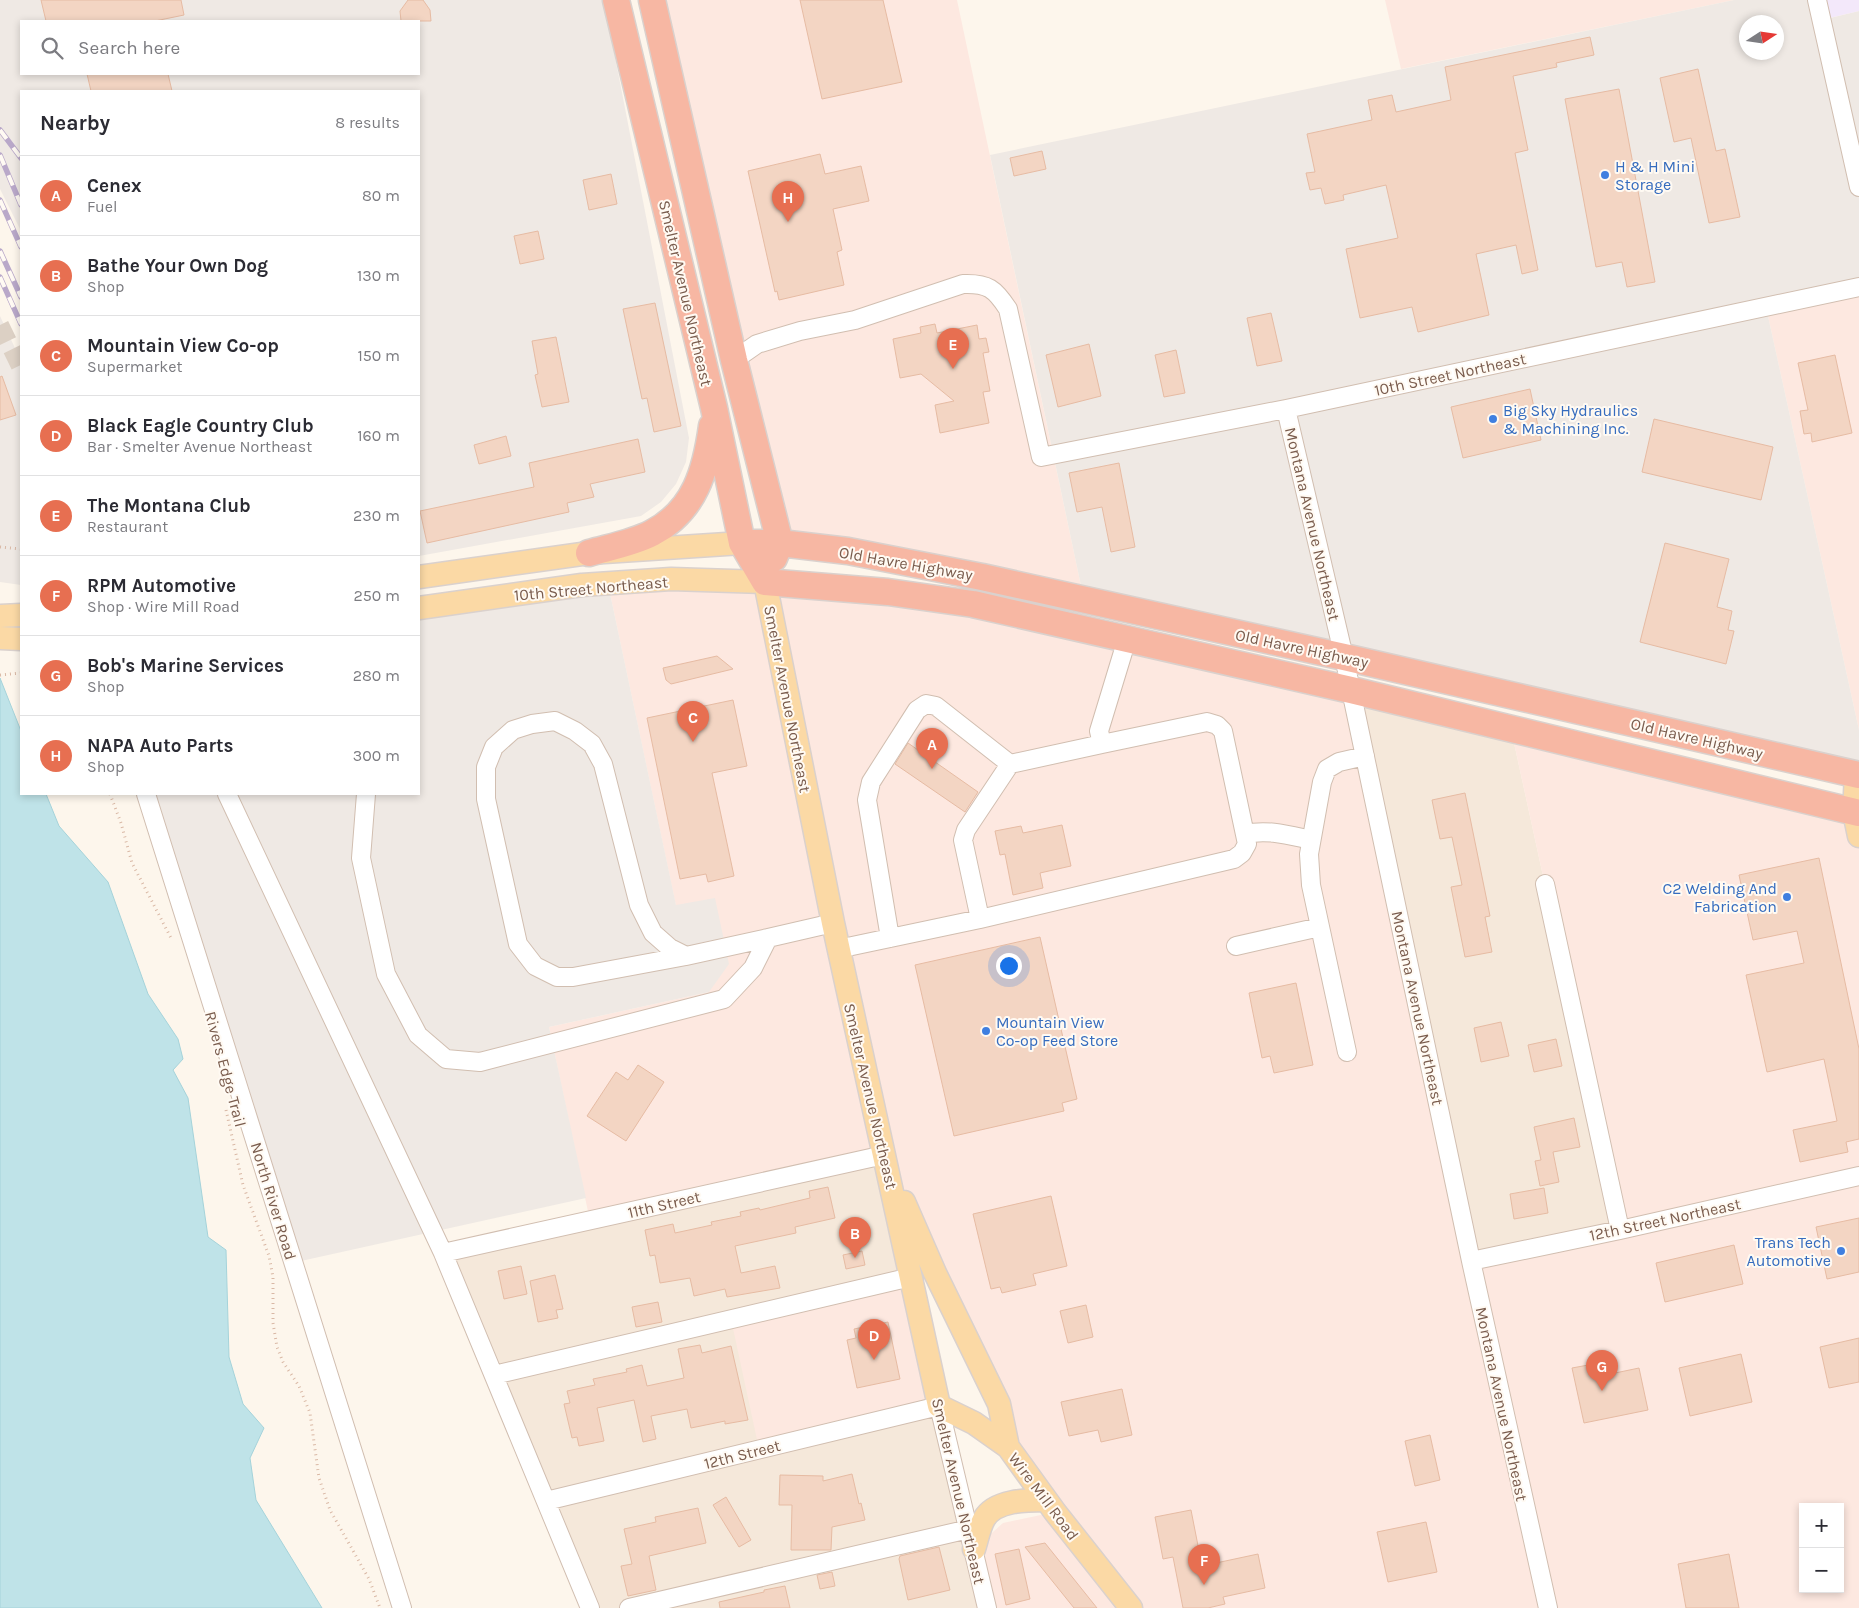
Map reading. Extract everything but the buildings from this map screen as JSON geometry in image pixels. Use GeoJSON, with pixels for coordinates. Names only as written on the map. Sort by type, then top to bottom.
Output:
{"type":"FeatureCollection","features":[{"type":"Feature","properties":{"kind":"highway","name":"Smelter Avenue Northeast"},"geometry":{"type":"LineString","coordinates":[[616,0],[714,408],[742,543],[765,582]]}},
{"type":"Feature","properties":{"kind":"highway","name":"Smelter Avenue Northeast"},"geometry":{"type":"LineString","coordinates":[[652,0],[734,360],[780,543]]}},
{"type":"Feature","properties":{"kind":"highway"},"geometry":{"type":"LineString","coordinates":[[589,553],[634,541],[652,533],[670,522],[682,509],[694,494],[702,476],[707,457],[714,408]]}},
{"type":"Feature","properties":{"kind":"highway","name":"Old Havre Highway"},"geometry":{"type":"LineString","coordinates":[[742,543],[780,543],[848,552],[982,577],[1858,771]]}},
{"type":"Feature","properties":{"kind":"highway"},"geometry":{"type":"LineString","coordinates":[[765,582],[780,543]]}},
{"type":"Feature","properties":{"kind":"highway","name":"Old Havre Highway"},"geometry":{"type":"LineString","coordinates":[[765,582],[888,592],[973,604],[1351,690],[1857,820]]}},
{"type":"Feature","properties":{"kind":"main road","name":"10th Street Northeast"},"geometry":{"type":"LineString","coordinates":[[420,577],[589,553],[742,543]]}},
{"type":"Feature","properties":{"kind":"main road","name":"10th Street Northeast"},"geometry":{"type":"LineString","coordinates":[[420,608],[582,585],[671,580],[765,582]]}},
{"type":"Feature","properties":{"kind":"main road","name":"Smelter Avenue Northeast"},"geometry":{"type":"LineString","coordinates":[[765,582],[832,923],[939,1406]]}},
{"type":"Feature","properties":{"kind":"main road"},"geometry":{"type":"LineString","coordinates":[[0,616],[20,615]]}},
{"type":"Feature","properties":{"kind":"main road"},"geometry":{"type":"LineString","coordinates":[[1857,820],[1858,771]]}},
{"type":"Feature","properties":{"kind":"main road"},"geometry":{"type":"LineString","coordinates":[[884,1155],[935,1273],[999,1404],[1008,1447]]}},
{"type":"Feature","properties":{"kind":"main road","name":"Wire Mill Road"},"geometry":{"type":"LineString","coordinates":[[939,1406],[974,1423],[1008,1447],[1046,1500],[1131,1608]]}},
{"type":"Feature","properties":{"kind":"main road"},"geometry":{"type":"LineString","coordinates":[[971,1539],[985,1518],[1000,1506],[1020,1500],[1046,1500]]}},
{"type":"Feature","properties":{"kind":"street"},"geometry":{"type":"LineString","coordinates":[[1817,0],[1859,187]]}},
{"type":"Feature","properties":{"kind":"street","name":"10th Street Northeast"},"geometry":{"type":"LineString","coordinates":[[734,360],[757,344],[800,331],[855,320],[963,284],[980,284],[994,291],[1008,309],[1041,457],[1286,408],[1859,287]]}},
{"type":"Feature","properties":{"kind":"street","name":"Montana Avenue Northeast"},"geometry":{"type":"LineString","coordinates":[[1286,408],[1344,656],[1471,1261],[1548,1608]]}},
{"type":"Feature","properties":{"kind":"street"},"geometry":{"type":"LineString","coordinates":[[1102,744],[1099,731],[1127,639]]}},
{"type":"Feature","properties":{"kind":"street"},"geometry":{"type":"LineString","coordinates":[[890,938],[867,800],[871,782],[917,710],[926,704],[936,706],[1010,764]]}},
{"type":"Feature","properties":{"kind":"street"},"geometry":{"type":"LineString","coordinates":[[686,956],[670,948],[653,933],[639,904],[603,764],[592,744],[575,731],[556,721],[532,724],[513,730],[494,747],[486,767],[486,799],[518,944],[535,966],[558,977],[573,977],[686,956],[832,923]]}},
{"type":"Feature","properties":{"kind":"street"},"geometry":{"type":"LineString","coordinates":[[838,949],[980,919],[1234,859],[1242,853],[1247,844],[1223,732],[1217,725],[1207,722],[1010,764],[966,830],[963,840],[980,919]]}},
{"type":"Feature","properties":{"kind":"street"},"geometry":{"type":"LineString","coordinates":[[1347,1052],[1311,885],[1309,854],[1322,782],[1327,769],[1338,762],[1365,756]]}},
{"type":"Feature","properties":{"kind":"street","name":"North River Road"},"geometry":{"type":"LineString","coordinates":[[146,795],[402,1608]]}},
{"type":"Feature","properties":{"kind":"street"},"geometry":{"type":"LineString","coordinates":[[227,795],[443,1253],[590,1608]]}},
{"type":"Feature","properties":{"kind":"street"},"geometry":{"type":"LineString","coordinates":[[366,795],[361,858],[386,974],[418,1035],[446,1058],[480,1062],[724,999],[752,968],[768,938]]}},
{"type":"Feature","properties":{"kind":"street"},"geometry":{"type":"LineString","coordinates":[[1245,834],[1258,831],[1277,832],[1311,840]]}},
{"type":"Feature","properties":{"kind":"street"},"geometry":{"type":"LineString","coordinates":[[1544,884],[1620,1230]]}},
{"type":"Feature","properties":{"kind":"street"},"geometry":{"type":"LineString","coordinates":[[1236,946],[1320,927]]}},
{"type":"Feature","properties":{"kind":"street","name":"11th Street"},"geometry":{"type":"LineString","coordinates":[[443,1253],[884,1155]]}},
{"type":"Feature","properties":{"kind":"street","name":"12th Street Northeast"},"geometry":{"type":"LineString","coordinates":[[1471,1261],[1620,1230],[1859,1176]]}},
{"type":"Feature","properties":{"kind":"street"},"geometry":{"type":"LineString","coordinates":[[494,1375],[911,1276]]}},
{"type":"Feature","properties":{"kind":"street","name":"12th Street"},"geometry":{"type":"LineString","coordinates":[[546,1501],[939,1406]]}},
{"type":"Feature","properties":{"kind":"street","name":"Smelter Avenue Northeast"},"geometry":{"type":"LineString","coordinates":[[939,1406],[987,1608]]}},
{"type":"Feature","properties":{"kind":"street"},"geometry":{"type":"LineString","coordinates":[[629,1608],[971,1539]]}},
{"type":"Feature","properties":{"kind":"path"},"geometry":{"type":"LineString","coordinates":[[0,548],[20,549]]}},
{"type":"Feature","properties":{"kind":"path"},"geometry":{"type":"LineString","coordinates":[[0,675],[20,673]]}},
{"type":"Feature","properties":{"kind":"path"},"geometry":{"type":"LineString","coordinates":[[110,795],[121,823],[132,863],[175,944]]}},
{"type":"Feature","properties":{"kind":"path","name":"Rivers Edge Trail"},"geometry":{"type":"LineString","coordinates":[[226,1110],[243,1185],[269,1256],[273,1276],[273,1323],[277,1346],[283,1362],[300,1386],[310,1413],[319,1478],[330,1510],[369,1579],[380,1608]]}},
{"type":"Feature","properties":{"kind":"shaded area"},"geometry":{"type":"Polygon","coordinates":[[[0,0],[604,0],[689,438],[686,462],[676,484],[661,502],[641,516],[420,556],[420,90],[20,90],[20,229],[0,189],[0,0]]]}},
{"type":"Feature","properties":{"kind":"shaded area"},"geometry":{"type":"Polygon","coordinates":[[[652,0],[957,0],[1084,600],[780,543],[652,0]]]}},
{"type":"Feature","properties":{"kind":"shaded area"},"geometry":{"type":"Polygon","coordinates":[[[1385,0],[1734,0],[1401,69],[1385,0]]]}},
{"type":"Feature","properties":{"kind":"shaded area"},"geometry":{"type":"Polygon","coordinates":[[[1734,0],[1817,0],[1822,20],[1859,11],[1859,287],[1766,307],[1859,730],[1859,775],[1084,600],[990,155],[1734,0]]]}},
{"type":"Feature","properties":{"kind":"shaded area"},"geometry":{"type":"Polygon","coordinates":[[[1817,0],[1859,0],[1859,11],[1821,20],[1817,0]]]}},
{"type":"Feature","properties":{"kind":"shaded area"},"geometry":{"type":"Polygon","coordinates":[[[1859,287],[1859,730],[1766,307],[1859,287]]]}},
{"type":"Feature","properties":{"kind":"shaded area"},"geometry":{"type":"Polygon","coordinates":[[[0,316],[20,359],[20,585],[0,582],[0,316]]]}},
{"type":"Feature","properties":{"kind":"shaded area"},"geometry":{"type":"Polygon","coordinates":[[[608,584],[973,604],[1351,690],[1471,1261],[1620,1230],[1511,729],[1859,813],[1859,1608],[987,1608],[974,1549],[1003,1523],[1055,1512],[1008,1447],[884,1155],[590,1221],[549,1027],[709,992],[676,906],[608,584]]]}},
{"type":"Feature","properties":{"kind":"shaded area"},"geometry":{"type":"Polygon","coordinates":[[[608,584],[676,905],[715,898],[729,964],[709,992],[549,1027],[586,1198],[301,1261],[155,795],[420,795],[420,616],[608,584]]]}},
{"type":"Feature","properties":{"kind":"shaded area"},"geometry":{"type":"Polygon","coordinates":[[[1351,690],[1511,729],[1620,1230],[1471,1261],[1351,690]]]}},
{"type":"Feature","properties":{"kind":"shaded area"},"geometry":{"type":"Polygon","coordinates":[[[884,1155],[939,1406],[987,1608],[590,1608],[443,1253],[884,1155]]]}},
{"type":"Feature","properties":{"kind":"shaded area"},"geometry":{"type":"Polygon","coordinates":[[[911,1277],[939,1406],[759,1449],[731,1319],[911,1277]]]}},
{"type":"Feature","properties":{"kind":"water"},"geometry":{"type":"Polygon","coordinates":[[[0,678],[20,728],[20,795],[46,795],[59,826],[108,882],[148,994],[178,1039],[183,1059],[173,1070],[188,1098],[208,1237],[226,1250],[229,1357],[243,1404],[264,1428],[250,1458],[256,1500],[322,1608],[0,1608],[0,678]]]}},
{"type":"Feature","properties":{"kind":"tunnel"},"geometry":{"type":"LineString","coordinates":[[0,325],[20,366]]}},
{"type":"Feature","properties":{"kind":"railway"},"geometry":{"type":"LineString","coordinates":[[0,130],[20,157]]}},
{"type":"Feature","properties":{"kind":"railway"},"geometry":{"type":"LineString","coordinates":[[0,155],[20,203]]}},
{"type":"Feature","properties":{"kind":"railway"},"geometry":{"type":"LineString","coordinates":[[0,200],[20,245]]}},
{"type":"Feature","properties":{"kind":"railway"},"geometry":{"type":"LineString","coordinates":[[0,251],[20,295]]}},
{"type":"Feature","properties":{"kind":"railway"},"geometry":{"type":"LineString","coordinates":[[0,277],[20,322]]}},
{"type":"Feature","properties":{"kind":"place","name":"H & H Mini Storage"},"geometry":{"type":"Point","coordinates":[1605,175]}},
{"type":"Feature","properties":{"kind":"place","name":"NAPA Auto Parts"},"geometry":{"type":"Point","coordinates":[788,222]}},
{"type":"Feature","properties":{"kind":"place","name":"The Montana Club"},"geometry":{"type":"Point","coordinates":[953,369]}},
{"type":"Feature","properties":{"kind":"place","name":"Big Sky Hydraulics & Machining Inc."},"geometry":{"type":"Point","coordinates":[1493,419]}},
{"type":"Feature","properties":{"kind":"place","name":"Mountain View Co-op"},"geometry":{"type":"Point","coordinates":[693,742]}},
{"type":"Feature","properties":{"kind":"place","name":"Cenex"},"geometry":{"type":"Point","coordinates":[932,769]}},
{"type":"Feature","properties":{"kind":"place","name":"C2 Welding And Fabrication"},"geometry":{"type":"Point","coordinates":[1787,897]}},
{"type":"Feature","properties":{"kind":"place","name":"Mountain View Co-op Feed Store"},"geometry":{"type":"Point","coordinates":[986,1031]}},
{"type":"Feature","properties":{"kind":"place","name":"Trans Tech Automotive"},"geometry":{"type":"Point","coordinates":[1841,1251]}},
{"type":"Feature","properties":{"kind":"place","name":"Bathe Your Own Dog"},"geometry":{"type":"Point","coordinates":[855,1258]}},
{"type":"Feature","properties":{"kind":"place","name":"Black Eagle Country Club"},"geometry":{"type":"Point","coordinates":[874,1360]}},
{"type":"Feature","properties":{"kind":"place","name":"Bob's Marine Services"},"geometry":{"type":"Point","coordinates":[1602,1391]}},
{"type":"Feature","properties":{"kind":"place","name":"RPM Automotive"},"geometry":{"type":"Point","coordinates":[1204,1585]}}]}
